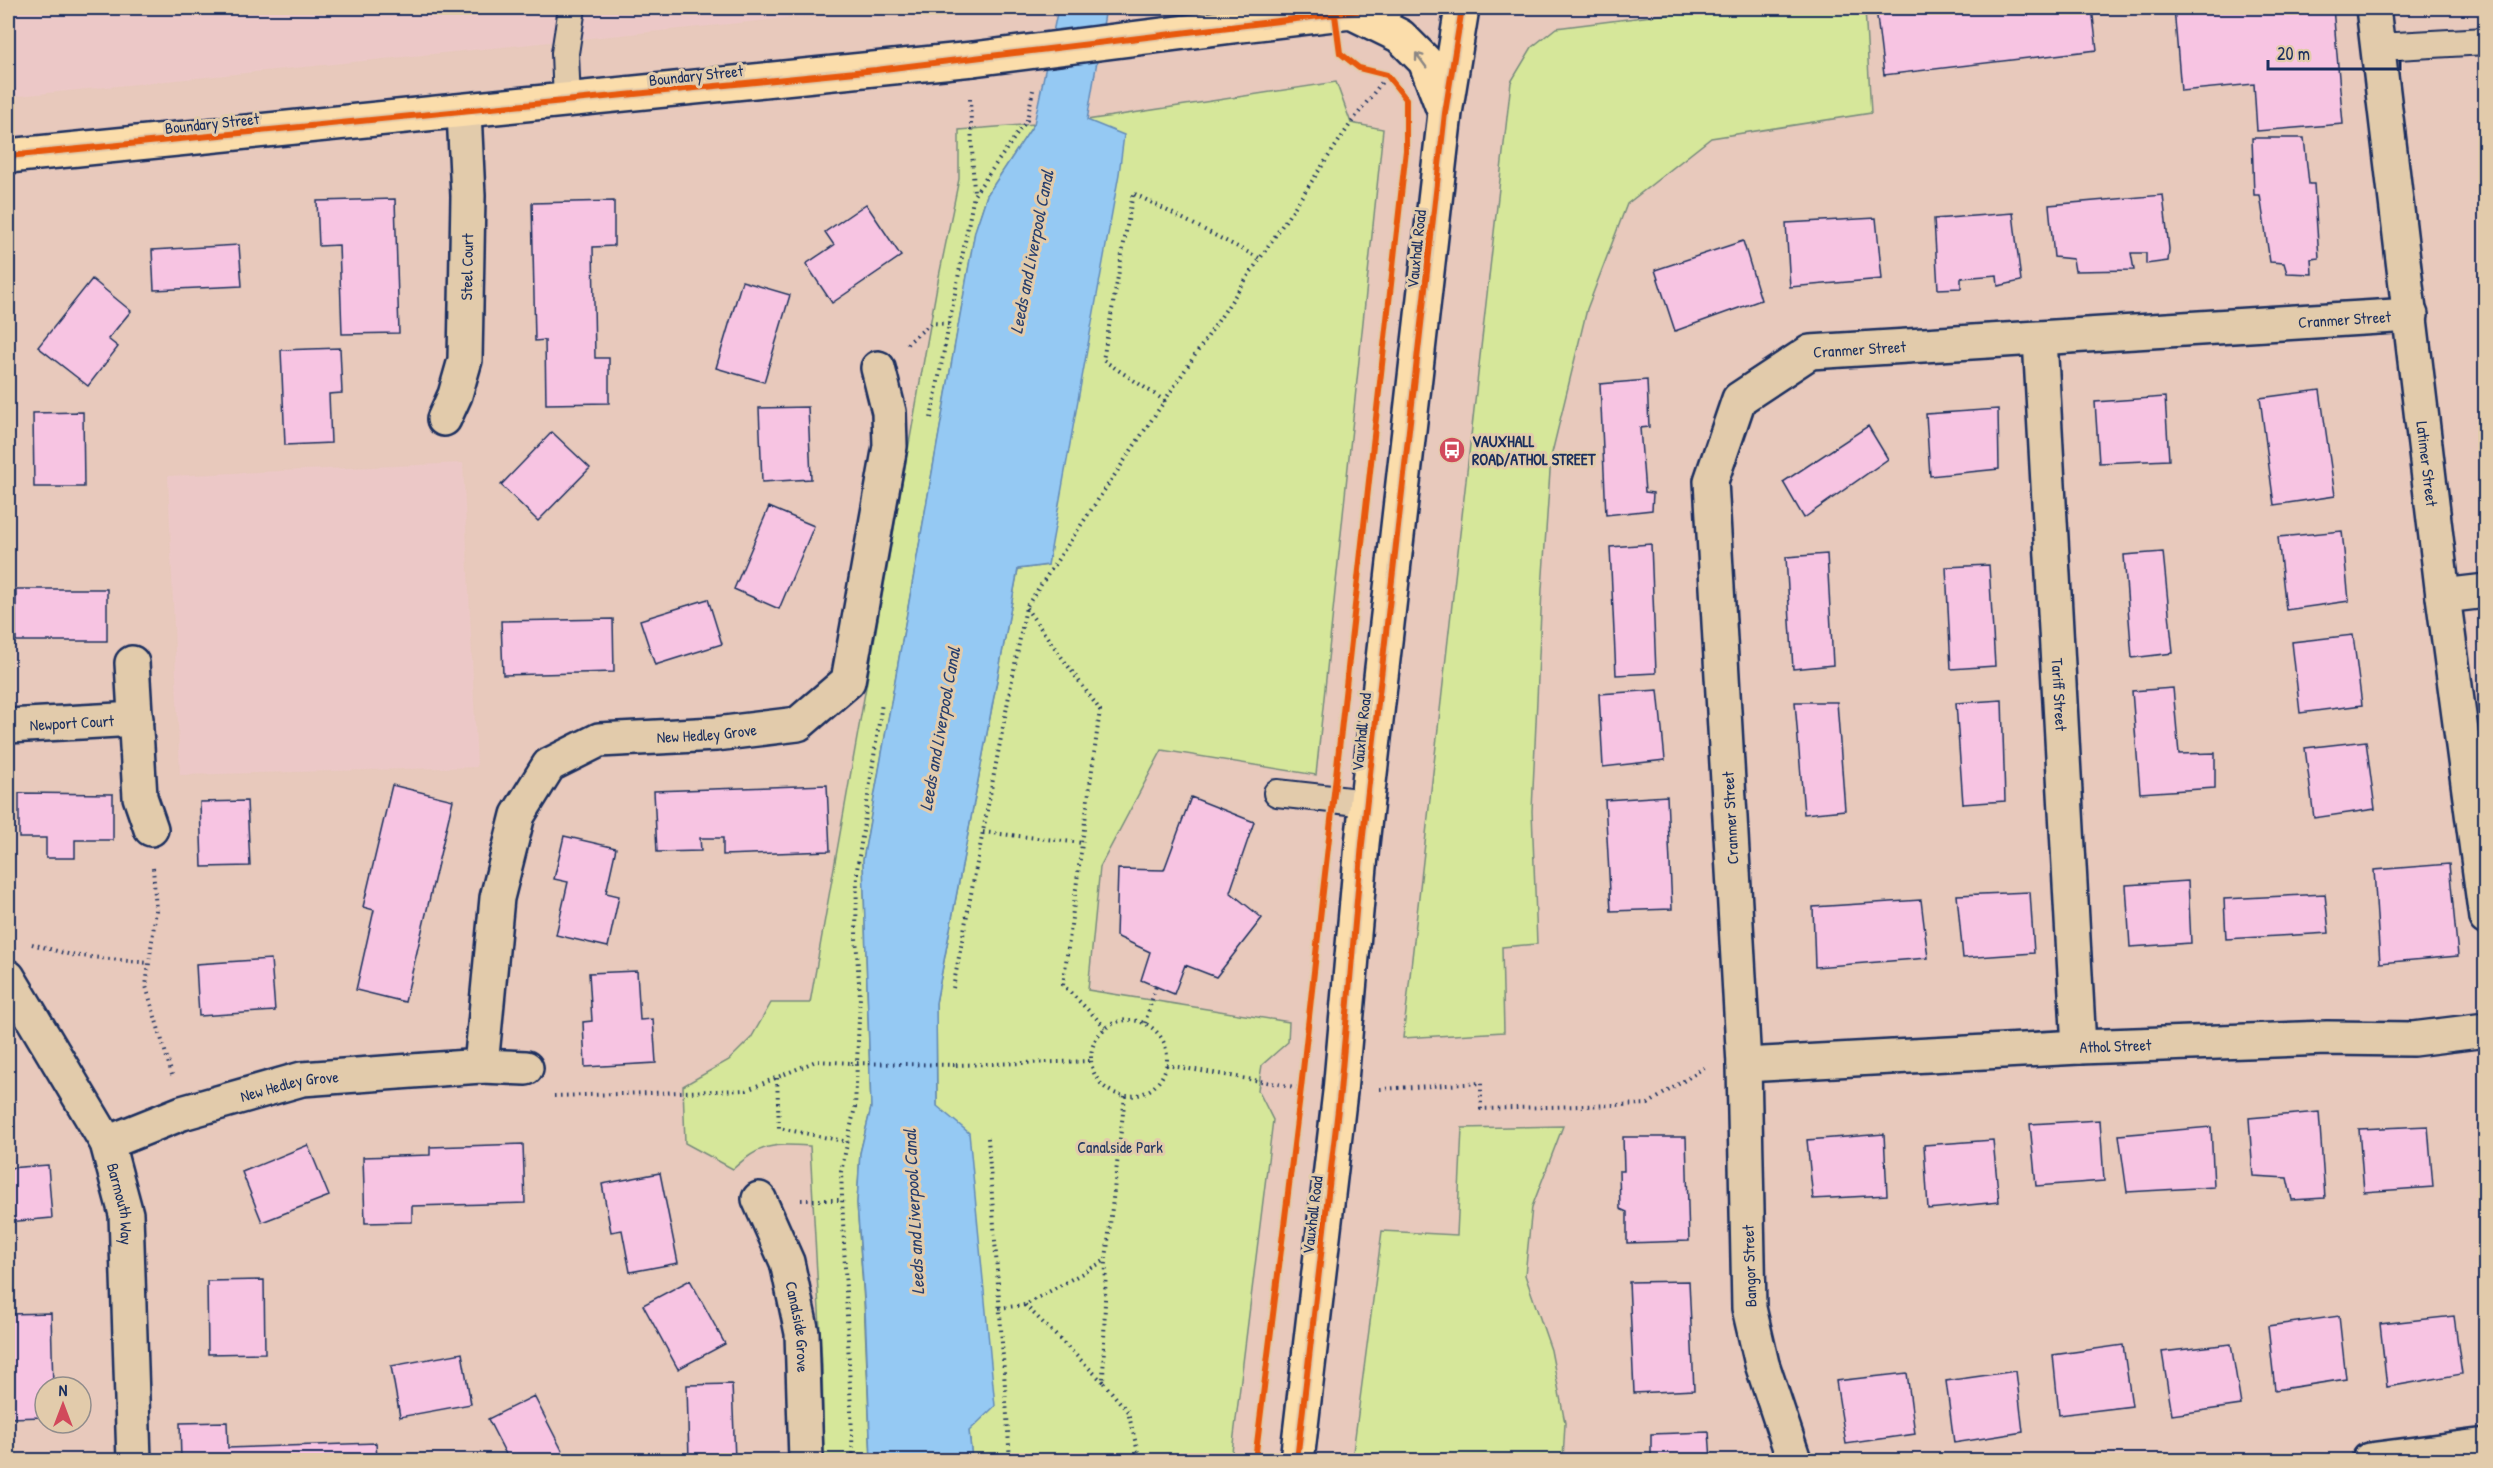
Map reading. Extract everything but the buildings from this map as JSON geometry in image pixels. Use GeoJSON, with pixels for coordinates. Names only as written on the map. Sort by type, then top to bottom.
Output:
{"type":"FeatureCollection","features":[{"type":"Feature","properties":{"kind":"main road","name":"Boundary Street"},"geometry":{"type":"LineString","coordinates":[[8,156],[567,102],[973,59],[1385,8]]}},
{"type":"Feature","properties":{"kind":"main road","name":"Vauxhall Road"},"geometry":{"type":"LineString","coordinates":[[1297,1461],[1340,1092],[1367,803],[1445,113],[1462,8]]}},
{"type":"Feature","properties":{"kind":"main road"},"geometry":{"type":"LineString","coordinates":[[1351,12],[1400,36],[1425,61],[1445,113]]}},
{"type":"Feature","properties":{"kind":"street","name":"Latimer Street"},"geometry":{"type":"LineString","coordinates":[[2373,8],[2443,596],[2486,918]]}},
{"type":"Feature","properties":{"kind":"street","name":"Steel Court"},"geometry":{"type":"LineString","coordinates":[[444,419],[455,395],[465,360],[468,196],[464,112]]}},
{"type":"Feature","properties":{"kind":"street","name":"Cranmer Street"},"geometry":{"type":"LineString","coordinates":[[1744,1065],[1711,481],[1739,399],[1810,352],[2411,315]]}},
{"type":"Feature","properties":{"kind":"street","name":"Tariff Street"},"geometry":{"type":"LineString","coordinates":[[2040,339],[2079,1047]]}},
{"type":"Feature","properties":{"kind":"street","name":"New Hedley Grove"},"geometry":{"type":"LineString","coordinates":[[481,1066],[498,897],[518,815],[549,765],[599,740],[716,734],[798,724],[848,681],[890,446],[889,412],[878,368]]}},
{"type":"Feature","properties":{"kind":"street"},"geometry":{"type":"LineString","coordinates":[[2443,596],[2486,591]]}},
{"type":"Feature","properties":{"kind":"street","name":"Newport Court"},"geometry":{"type":"LineString","coordinates":[[132,663],[140,797],[151,829]]}},
{"type":"Feature","properties":{"kind":"street","name":"Newport Court"},"geometry":{"type":"LineString","coordinates":[[8,726],[136,718]]}},
{"type":"Feature","properties":{"kind":"street","name":"Barmouth Way"},"geometry":{"type":"LineString","coordinates":[[8,977],[15,1009],[107,1143],[126,1214],[134,1461]]}},
{"type":"Feature","properties":{"kind":"street","name":"Athol Street"},"geometry":{"type":"LineString","coordinates":[[1744,1065],[2079,1047],[2327,1038],[2414,1039],[2486,1030]]}},
{"type":"Feature","properties":{"kind":"street","name":"Bangor Street"},"geometry":{"type":"LineString","coordinates":[[1744,1065],[1749,1308],[1762,1364],[1794,1461]]}},
{"type":"Feature","properties":{"kind":"street","name":"New Hedley Grove"},"geometry":{"type":"LineString","coordinates":[[107,1143],[182,1113],[302,1079],[481,1066],[526,1068]]}},
{"type":"Feature","properties":{"kind":"street","name":"Canalside Grove"},"geometry":{"type":"LineString","coordinates":[[759,1199],[787,1262],[802,1333],[806,1461]]}},
{"type":"Feature","properties":{"kind":"street"},"geometry":{"type":"LineString","coordinates":[[2369,1461],[2486,1445]]}},
{"type":"Feature","properties":{"kind":"lane"},"geometry":{"type":"LineString","coordinates":[[567,102],[564,52],[572,8]]}},
{"type":"Feature","properties":{"kind":"lane"},"geometry":{"type":"LineString","coordinates":[[2378,47],[2486,41]]}},
{"type":"Feature","properties":{"kind":"lane"},"geometry":{"type":"LineString","coordinates":[[1277,793],[1367,803]]}},
{"type":"Feature","properties":{"kind":"path"},"geometry":{"type":"LineString","coordinates":[[1378,72],[1387,75],[1394,83]]}},
{"type":"Feature","properties":{"kind":"path"},"geometry":{"type":"LineString","coordinates":[[953,988],[1026,607],[1351,123],[1387,75]]}},
{"type":"Feature","properties":{"kind":"path"},"geometry":{"type":"LineString","coordinates":[[974,195],[1027,120],[1034,86]]}},
{"type":"Feature","properties":{"kind":"path"},"geometry":{"type":"LineString","coordinates":[[930,427],[974,195],[970,96]]}},
{"type":"Feature","properties":{"kind":"path"},"geometry":{"type":"LineString","coordinates":[[1165,401],[1103,360],[1133,193],[1261,259]]}},
{"type":"Feature","properties":{"kind":"path"},"geometry":{"type":"LineString","coordinates":[[878,368],[931,323],[949,324]]}},
{"type":"Feature","properties":{"kind":"path"},"geometry":{"type":"LineString","coordinates":[[1026,607],[1100,711],[1063,985],[1105,1027]]}},
{"type":"Feature","properties":{"kind":"path"},"geometry":{"type":"LineString","coordinates":[[853,1461],[841,1172],[855,1107],[860,997],[856,938],[857,870],[884,694]]}},
{"type":"Feature","properties":{"kind":"path"},"geometry":{"type":"LineString","coordinates":[[151,829],[156,910],[146,986],[182,1113]]}},
{"type":"Feature","properties":{"kind":"path"},"geometry":{"type":"LineString","coordinates":[[983,832],[1082,843]]}},
{"type":"Feature","properties":{"kind":"path"},"geometry":{"type":"LineString","coordinates":[[29,943],[71,955],[149,963]]}},
{"type":"Feature","properties":{"kind":"path"},"geometry":{"type":"LineString","coordinates":[[1146,1023],[1156,986]]}},
{"type":"Feature","properties":{"kind":"path"},"geometry":{"type":"LineString","coordinates":[[1124,1020],[1146,1023],[1156,1030],[1167,1053],[1166,1065],[1162,1076],[1147,1091],[1125,1096],[1113,1092],[1094,1074],[1091,1061],[1092,1049],[1097,1037],[1105,1027],[1124,1020]]}},
{"type":"Feature","properties":{"kind":"path"},"geometry":{"type":"LineString","coordinates":[[526,1068],[554,1096],[747,1090],[816,1061],[956,1065],[1091,1061]]}},
{"type":"Feature","properties":{"kind":"path"},"geometry":{"type":"LineString","coordinates":[[1166,1065],[1301,1088],[1340,1092],[1481,1083],[1481,1109],[1648,1104],[1704,1067],[1744,1065]]}},
{"type":"Feature","properties":{"kind":"path"},"geometry":{"type":"LineString","coordinates":[[1300,1099],[1302,1076]]}},
{"type":"Feature","properties":{"kind":"path"},"geometry":{"type":"LineString","coordinates":[[777,1078],[779,1128],[848,1142]]}},
{"type":"Feature","properties":{"kind":"path"},"geometry":{"type":"LineString","coordinates":[[1103,1382],[1107,1259],[1125,1096]]}},
{"type":"Feature","properties":{"kind":"path"},"geometry":{"type":"LineString","coordinates":[[988,1138],[1010,1461]]}},
{"type":"Feature","properties":{"kind":"path"},"geometry":{"type":"LineString","coordinates":[[999,1308],[1024,1305],[1107,1259]]}},
{"type":"Feature","properties":{"kind":"path"},"geometry":{"type":"LineString","coordinates":[[1024,1305],[1103,1382],[1128,1412],[1140,1461]]}},
{"type":"Feature","properties":{"kind":"shaded area"},"geometry":{"type":"Polygon","coordinates":[[[8,8],[886,8],[8,97],[8,8]]]}},
{"type":"Feature","properties":{"kind":"shaded area"},"geometry":{"type":"Polygon","coordinates":[[[463,463],[477,767],[180,775],[168,476],[463,463]]]}},
{"type":"Feature","properties":{"kind":"green space"},"geometry":{"type":"Polygon","coordinates":[[[1715,8],[1865,8],[1871,113],[1711,138],[1627,204],[1587,309],[1551,457],[1542,589],[1532,811],[1537,944],[1502,947],[1504,1032],[1403,1038],[1511,82],[1532,47],[1556,28],[1715,8]]]}},
{"type":"Feature","properties":{"kind":"green space","name":"Canalside Park"},"geometry":{"type":"Polygon","coordinates":[[[1336,82],[1351,123],[1383,129],[1316,775],[1162,750],[1100,867],[1088,990],[1289,1022],[1288,1042],[1262,1065],[1258,1090],[1273,1120],[1231,1460],[972,1460],[937,1107],[936,1003],[1018,569],[1048,565],[1087,120],[1336,82]]]}},
{"type":"Feature","properties":{"kind":"green space"},"geometry":{"type":"Polygon","coordinates":[[[1034,124],[987,195],[975,232],[863,860],[871,1108],[860,1153],[857,1203],[871,1460],[824,1460],[822,1365],[810,1146],[768,1147],[752,1154],[733,1169],[685,1143],[683,1086],[729,1060],[751,1038],[771,1003],[810,1003],[937,286],[959,179],[959,130],[1034,124]]]}},
{"type":"Feature","properties":{"kind":"green space"},"geometry":{"type":"Polygon","coordinates":[[[1563,1126],[1532,1207],[1525,1275],[1551,1350],[1565,1423],[1563,1460],[1352,1460],[1382,1231],[1457,1235],[1462,1128],[1563,1126]]]}},
{"type":"Feature","properties":{"kind":"water","name":"Leeds and Liverpool Canal"},"geometry":{"type":"Polygon","coordinates":[[[1058,8],[1106,8],[1087,120],[1124,135],[1119,174],[1048,565],[1018,569],[936,1003],[937,1106],[969,1133],[995,1406],[969,1431],[972,1460],[871,1460],[865,1309],[857,1203],[860,1153],[871,1108],[863,860],[975,231],[987,195],[1034,124],[1058,8]]]}},
{"type":"Feature","properties":{"kind":"cycle path"},"geometry":{"type":"LineString","coordinates":[[8,156],[876,70],[1385,8]]}},
{"type":"Feature","properties":{"kind":"cycle path"},"geometry":{"type":"LineString","coordinates":[[1297,1460],[1340,1092],[1362,844],[1445,113],[1462,8]]}},
{"type":"Feature","properties":{"kind":"cycle path"},"geometry":{"type":"LineString","coordinates":[[1255,1460],[1301,1088],[1406,150],[1406,99],[1387,75],[1359,68],[1340,53],[1335,15]]}},
{"type":"Feature","properties":{"kind":"place","name":"VAUXHALL ROAD/ATHOL STREET"},"geometry":{"type":"Point","coordinates":[1452,450]}}]}
